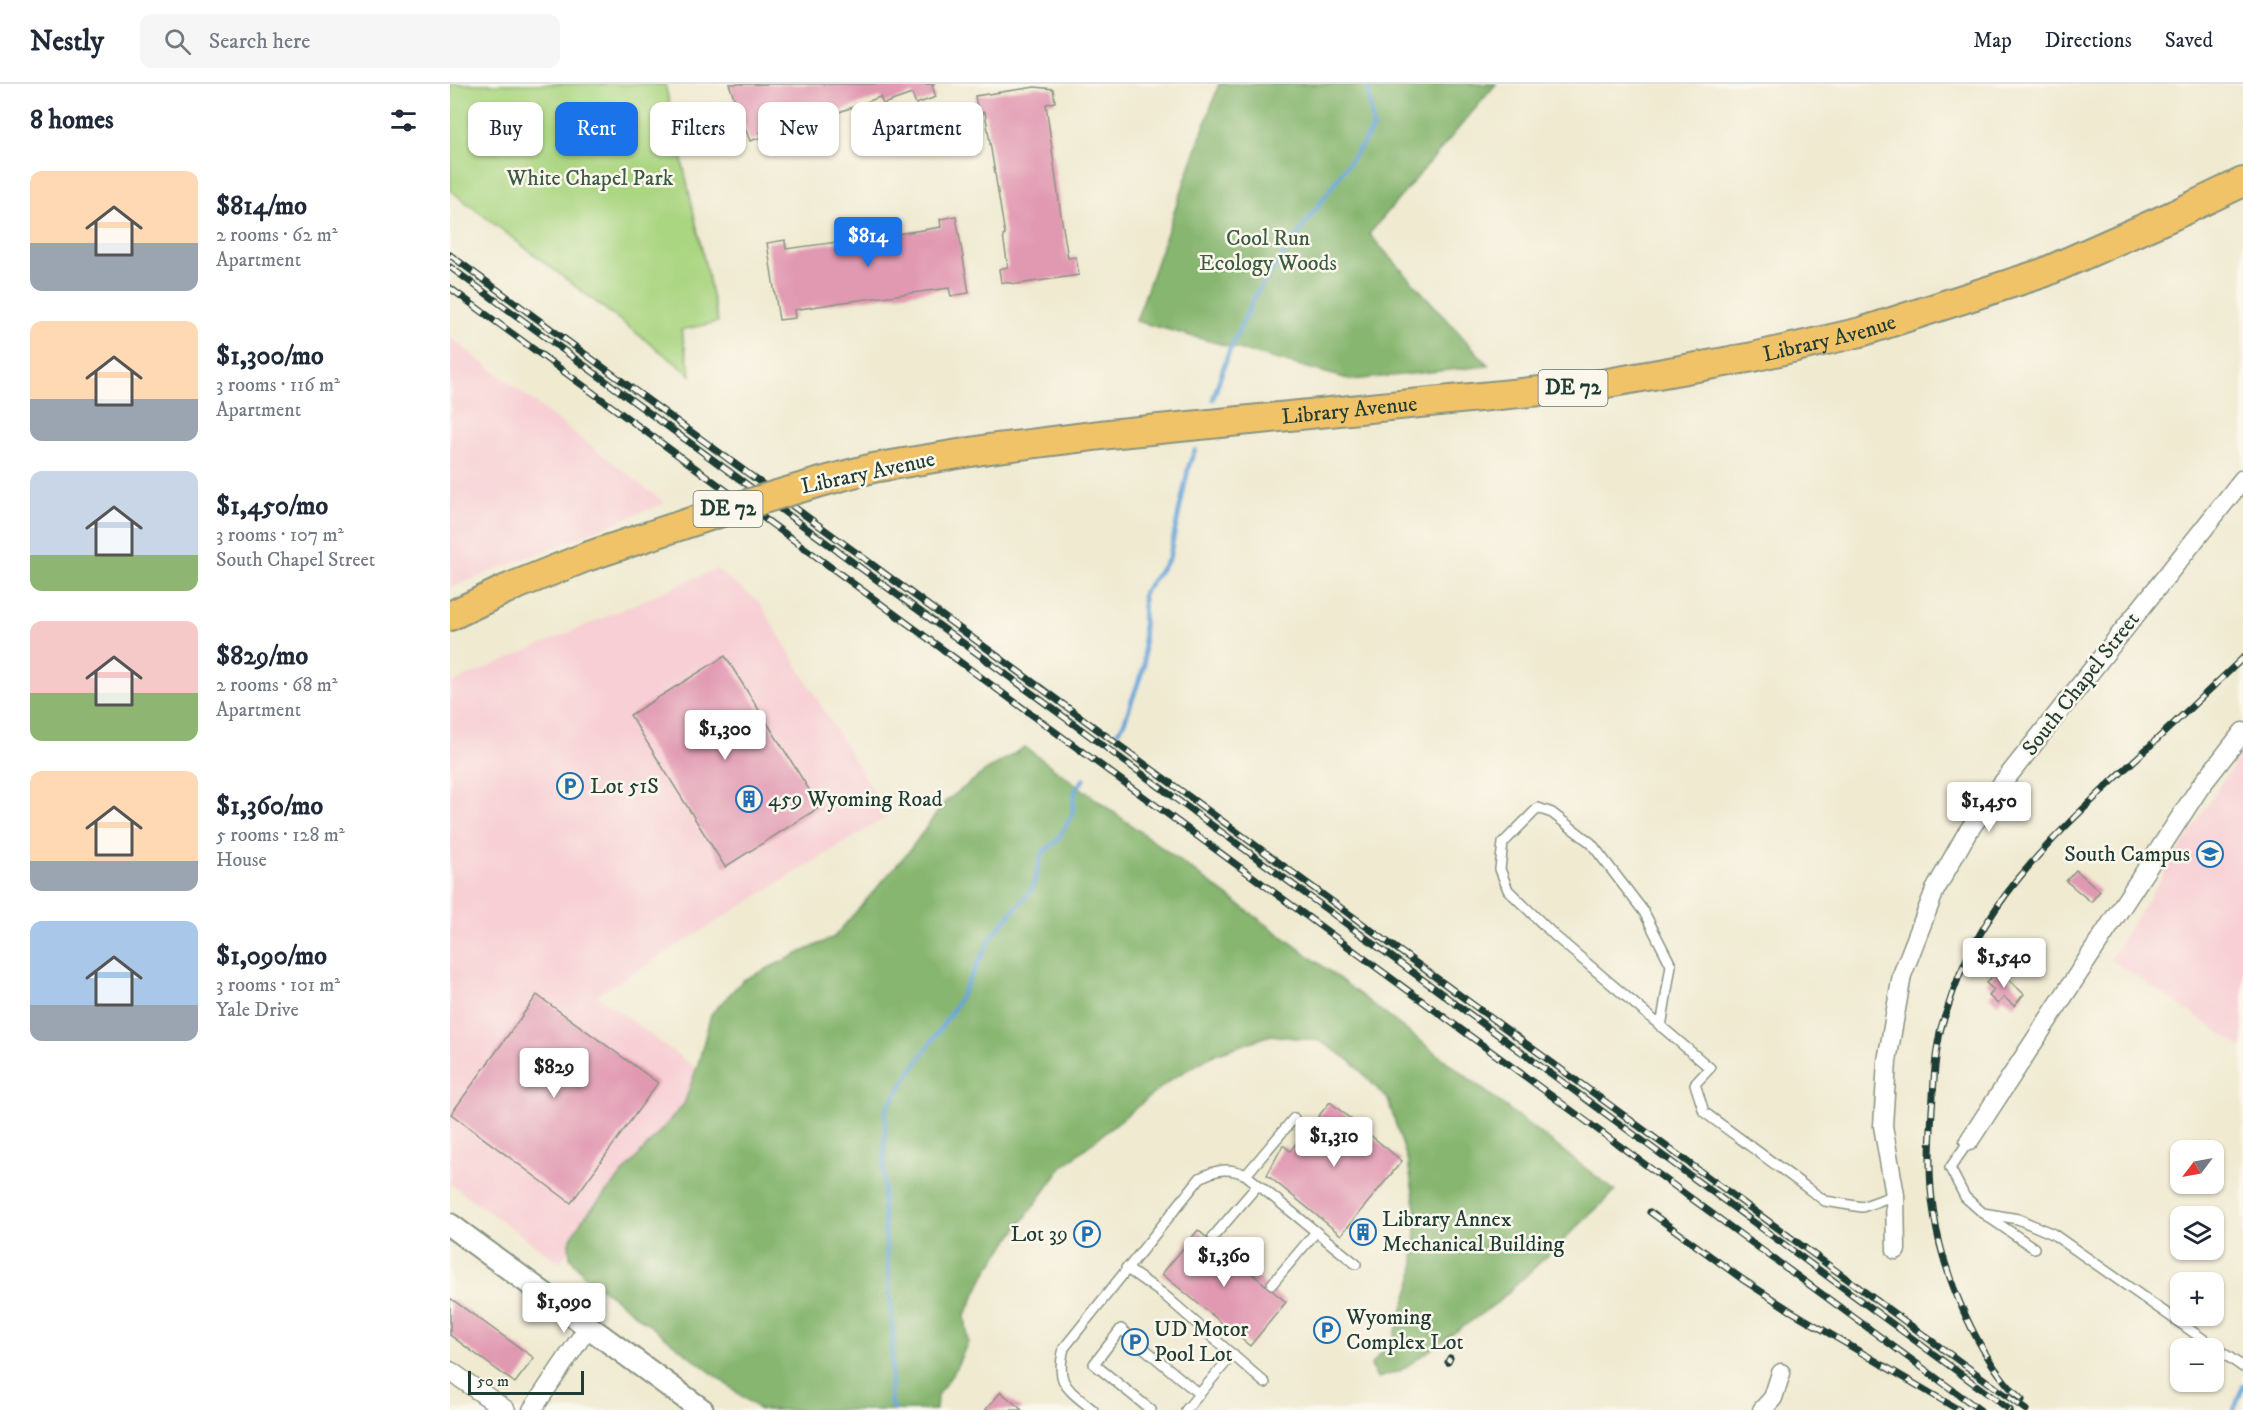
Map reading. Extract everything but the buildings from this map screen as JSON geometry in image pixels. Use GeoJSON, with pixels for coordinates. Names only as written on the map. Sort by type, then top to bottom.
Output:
{"type":"FeatureCollection","features":[{"type":"Feature","properties":{"kind":"main road","name":"Library Avenue"},"geometry":{"type":"LineString","coordinates":[[450,616],[586,557],[715,513],[812,483],[873,468],[989,449],[1109,434],[1591,386],[1753,357],[1861,332],[2043,273],[2243,182]]}},
{"type":"Feature","properties":{"kind":"street","name":"South Chapel Street"},"geometry":{"type":"LineString","coordinates":[[1896,1250],[1895,1195],[1883,1126],[1887,1061],[1902,975],[1935,890],[1967,833],[2001,785],[2243,478]]}},
{"type":"Feature","properties":{"kind":"street"},"geometry":{"type":"LineString","coordinates":[[1970,1141],[2200,787],[2243,732]]}},
{"type":"Feature","properties":{"kind":"street"},"geometry":{"type":"LineString","coordinates":[[450,1225],[702,1410]]}},
{"type":"Feature","properties":{"kind":"street"},"geometry":{"type":"LineString","coordinates":[[532,1410],[588,1327]]}},
{"type":"Feature","properties":{"kind":"street"},"geometry":{"type":"LineString","coordinates":[[450,1371],[506,1410]]}},
{"type":"Feature","properties":{"kind":"street"},"geometry":{"type":"LineString","coordinates":[[1762,1410],[1773,1398],[1781,1373]]}},
{"type":"Feature","properties":{"kind":"lane"},"geometry":{"type":"LineString","coordinates":[[1661,1027],[1671,965],[1644,912],[1591,843],[1552,813],[1538,808],[1503,843],[1500,869],[1508,890],[1555,936],[1661,1027],[1710,1068],[1695,1084],[1704,1112],[1825,1201],[1862,1207],[1895,1195]]}},
{"type":"Feature","properties":{"kind":"lane"},"geometry":{"type":"LineString","coordinates":[[1246,1175],[1294,1118]]}},
{"type":"Feature","properties":{"kind":"lane"},"geometry":{"type":"LineString","coordinates":[[1970,1141],[1950,1168],[1965,1197],[1983,1213],[2034,1248]]}},
{"type":"Feature","properties":{"kind":"lane"},"geometry":{"type":"LineString","coordinates":[[1094,1410],[1064,1383],[1059,1369],[1069,1340],[1200,1178],[1213,1171],[1225,1169],[1246,1175],[1356,1264]]}},
{"type":"Feature","properties":{"kind":"lane"},"geometry":{"type":"LineString","coordinates":[[1213,1237],[1257,1186]]}},
{"type":"Feature","properties":{"kind":"lane"},"geometry":{"type":"LineString","coordinates":[[1983,1213],[2018,1219],[2054,1234],[2243,1366]]}},
{"type":"Feature","properties":{"kind":"lane"},"geometry":{"type":"LineString","coordinates":[[1272,1284],[1316,1233]]}},
{"type":"Feature","properties":{"kind":"lane"},"geometry":{"type":"LineString","coordinates":[[1126,1268],[1163,1294],[1265,1383]]}},
{"type":"Feature","properties":{"kind":"lane"},"geometry":{"type":"LineString","coordinates":[[1151,1410],[1094,1364],[1121,1329],[1199,1394]]}},
{"type":"Feature","properties":{"kind":"lane"},"geometry":{"type":"LineString","coordinates":[[1186,1410],[1233,1354]]}},
{"type":"Feature","properties":{"kind":"shaded area"},"geometry":{"type":"Polygon","coordinates":[[[450,337],[665,503],[450,588],[450,337]]]}},
{"type":"Feature","properties":{"kind":"shaded area"},"geometry":{"type":"Polygon","coordinates":[[[716,569],[759,602],[888,816],[597,995],[706,1076],[560,1263],[450,1184],[450,684],[716,569]]]}},
{"type":"Feature","properties":{"kind":"shaded area","name":"South Campus"},"geometry":{"type":"Polygon","coordinates":[[[2243,749],[2243,1048],[2110,959],[2243,749]]]}},
{"type":"Feature","properties":{"kind":"green space","name":"White Chapel Park"},"geometry":{"type":"Polygon","coordinates":[[[450,84],[665,84],[669,102],[650,102],[650,156],[681,156],[718,322],[681,330],[691,375],[450,190],[450,84]]]}},
{"type":"Feature","properties":{"kind":"green space","name":"Cool Run Ecology Woods"},"geometry":{"type":"Polygon","coordinates":[[[1219,84],[1496,84],[1369,234],[1489,366],[1352,380],[1136,321],[1219,84]]]}},
{"type":"Feature","properties":{"kind":"green space"},"geometry":{"type":"Polygon","coordinates":[[[1025,747],[1324,967],[1615,1191],[1498,1302],[1400,1371],[1377,1378],[1371,1365],[1394,1337],[1413,1278],[1417,1216],[1408,1162],[1388,1100],[1351,1061],[1320,1041],[1271,1035],[1215,1054],[1173,1078],[1062,1167],[988,1269],[965,1315],[968,1342],[954,1372],[937,1395],[936,1410],[760,1410],[583,1274],[570,1257],[569,1242],[582,1220],[684,1104],[699,1061],[711,1014],[743,980],[834,937],[909,851],[945,802],[984,772],[1025,747]]]}},
{"type":"Feature","properties":{"kind":"waterway"},"geometry":{"type":"LineString","coordinates":[[1213,399],[1228,354],[1257,292],[1373,129],[1368,84]]}},
{"type":"Feature","properties":{"kind":"waterway"},"geometry":{"type":"LineString","coordinates":[[1118,731],[1124,723],[1144,666],[1143,593],[1169,559],[1189,465],[1195,450]]}},
{"type":"Feature","properties":{"kind":"waterway"},"geometry":{"type":"LineString","coordinates":[[894,1410],[890,1401],[893,1332],[883,1207],[886,1109],[955,1007],[992,936],[1032,889],[1042,853],[1057,841],[1072,815],[1075,791],[1084,779]]}},
{"type":"Feature","properties":{"kind":"waterway"},"geometry":{"type":"LineString","coordinates":[[2234,1410],[2243,1385]]}},
{"type":"Feature","properties":{"kind":"railway"},"geometry":{"type":"LineString","coordinates":[[450,255],[2026,1410]]}},
{"type":"Feature","properties":{"kind":"railway"},"geometry":{"type":"LineString","coordinates":[[450,267],[2010,1410]]}},
{"type":"Feature","properties":{"kind":"railway"},"geometry":{"type":"LineString","coordinates":[[450,288],[1980,1410]]}},
{"type":"Feature","properties":{"kind":"railway"},"geometry":{"type":"LineString","coordinates":[[2022,1400],[1991,1362],[1964,1313],[1938,1237],[1931,1188],[1930,1149],[1935,1065],[1941,1026],[1961,971],[1978,938],[1997,907],[2020,877],[2070,822],[2243,658]]}},
{"type":"Feature","properties":{"kind":"railway"},"geometry":{"type":"LineString","coordinates":[[1650,1212],[1742,1279],[1791,1311],[1959,1410]]}},
{"type":"Feature","properties":{"kind":"railway"},"geometry":{"type":"LineString","coordinates":[[1448,1362],[1450,1358]]}},
{"type":"Feature","properties":{"kind":"place","name":"Lot 51S"},"geometry":{"type":"Point","coordinates":[570,786]}},
{"type":"Feature","properties":{"kind":"place","name":"459 Wyoming Road"},"geometry":{"type":"Point","coordinates":[749,799]}},
{"type":"Feature","properties":{"kind":"place","name":"South Campus"},"geometry":{"type":"Point","coordinates":[2210,854]}},
{"type":"Feature","properties":{"kind":"place","name":"Library Annex Mechanical Building"},"geometry":{"type":"Point","coordinates":[1363,1232]}},
{"type":"Feature","properties":{"kind":"place","name":"Lot 39"},"geometry":{"type":"Point","coordinates":[1087,1234]}},
{"type":"Feature","properties":{"kind":"place","name":"Wyoming Complex Lot"},"geometry":{"type":"Point","coordinates":[1327,1330]}},
{"type":"Feature","properties":{"kind":"place","name":"UD Motor Pool Lot"},"geometry":{"type":"Point","coordinates":[1135,1342]}}]}
